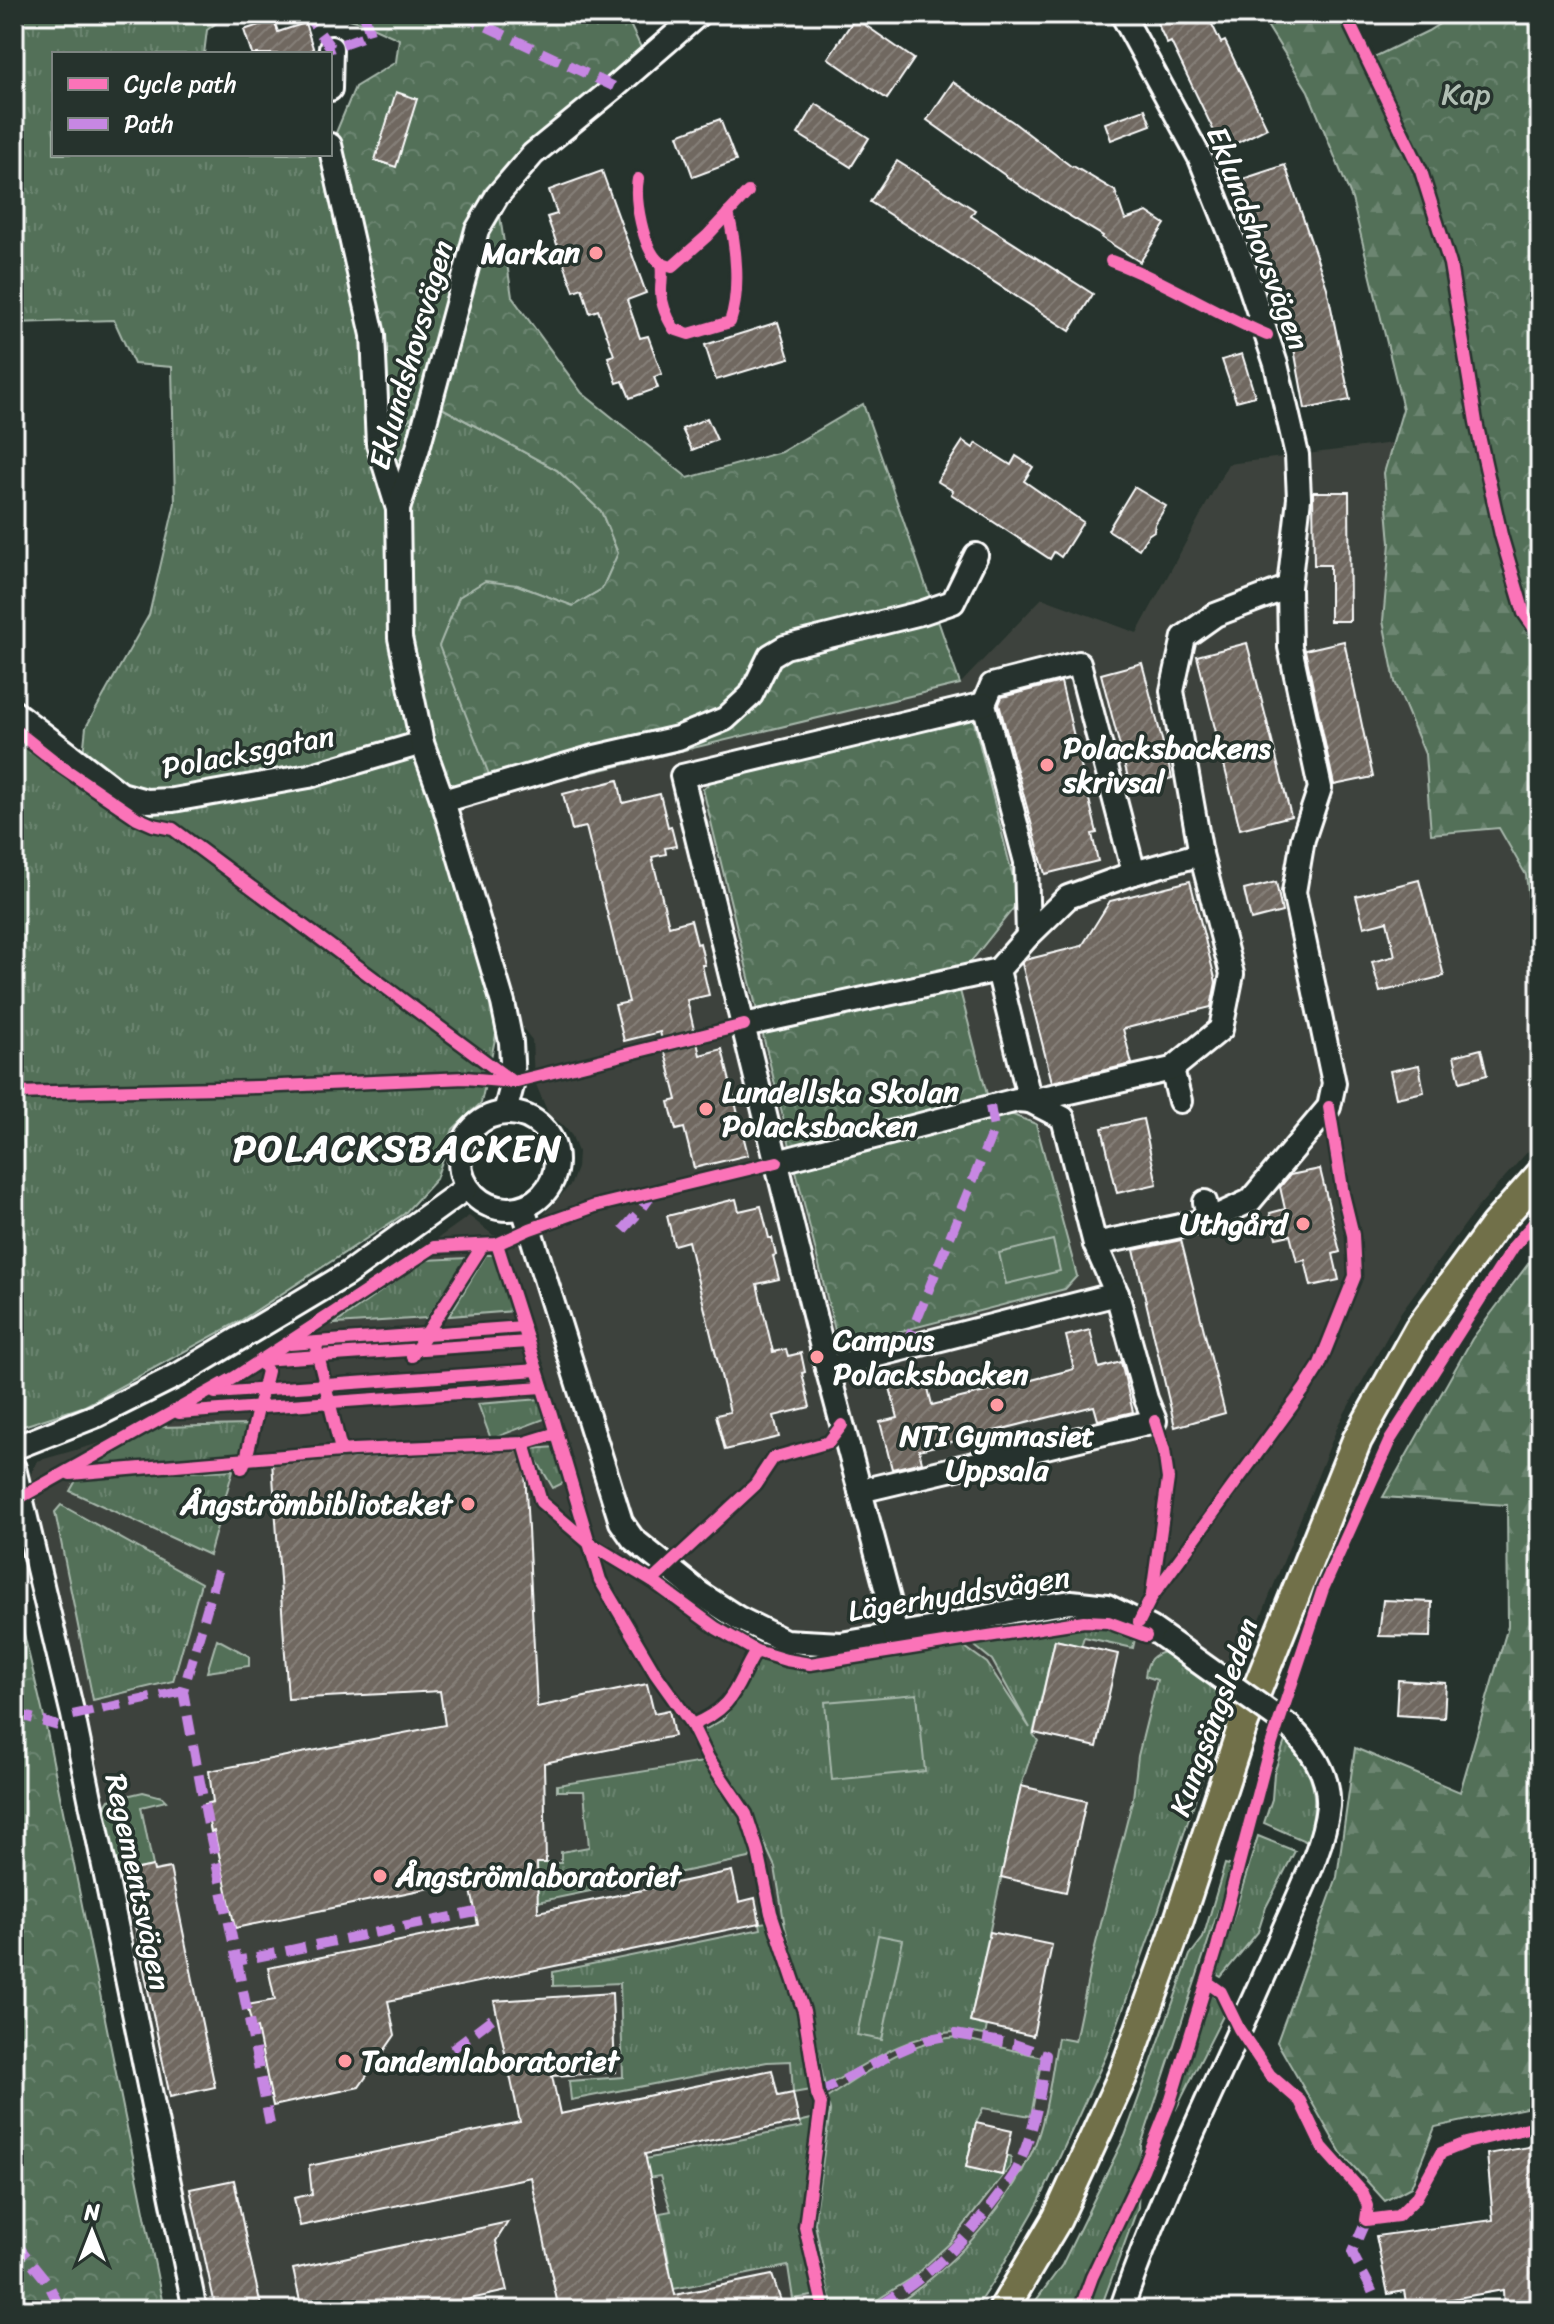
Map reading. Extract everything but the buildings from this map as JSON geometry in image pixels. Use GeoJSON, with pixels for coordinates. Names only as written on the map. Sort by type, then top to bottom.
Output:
{"type":"FeatureCollection","features":[{"type":"Feature","properties":{"kind":"main road","name":"Kungsängsleden"},"geometry":{"type":"LineString","coordinates":[[1003,2310],[1057,2219],[1124,2073],[1173,1938],[1244,1722],[1357,1440],[1419,1329],[1495,1225],[1540,1175]]}},
{"type":"Feature","properties":{"kind":"street","name":"Eklundshovsvägen"},"geometry":{"type":"LineString","coordinates":[[505,1112],[513,1082],[511,1042],[503,1003],[443,801],[422,743],[400,638],[398,509],[418,448],[477,230],[497,196],[533,154],[699,14]]}},
{"type":"Feature","properties":{"kind":"street","name":"Eklundshovsvägen"},"geometry":{"type":"LineString","coordinates":[[1095,1244],[1250,1201],[1329,1107],[1334,1083],[1294,892],[1303,839],[1320,788],[1290,647],[1289,587],[1299,498],[1297,455],[1276,364],[1243,265],[1200,158],[1122,14]]}},
{"type":"Feature","properties":{"kind":"street"},"geometry":{"type":"LineString","coordinates":[[331,48],[331,52]]}},
{"type":"Feature","properties":{"kind":"street"},"geometry":{"type":"LineString","coordinates":[[332,154],[373,335],[378,444],[398,509]]}},
{"type":"Feature","properties":{"kind":"street"},"geometry":{"type":"LineString","coordinates":[[443,801],[591,758],[678,738],[725,719],[751,695],[770,656],[785,647],[953,602],[976,555]]}},
{"type":"Feature","properties":{"kind":"street"},"geometry":{"type":"LineString","coordinates":[[777,1162],[1017,1100],[1030,1101],[1172,1069],[1221,1029],[1232,974],[1201,854],[1172,691],[1184,637],[1215,615],[1289,587]]}},
{"type":"Feature","properties":{"kind":"street"},"geometry":{"type":"LineString","coordinates":[[1028,936],[1026,862],[984,704],[992,685],[1079,663],[1134,873]]}},
{"type":"Feature","properties":{"kind":"street"},"geometry":{"type":"LineString","coordinates":[[895,1634],[889,1599],[827,1368],[682,776],[984,704]]}},
{"type":"Feature","properties":{"kind":"street","name":"Polacksgatan"},"geometry":{"type":"LineString","coordinates":[[14,712],[121,794],[146,801],[173,800],[309,776],[422,743]]}},
{"type":"Feature","properties":{"kind":"street"},"geometry":{"type":"LineString","coordinates":[[744,1025],[998,970],[1068,897],[1134,873],[1201,854]]}},
{"type":"Feature","properties":{"kind":"street"},"geometry":{"type":"LineString","coordinates":[[860,1491],[1155,1421],[1117,1294],[1095,1244],[1063,1118],[1030,1101],[998,970]]}},
{"type":"Feature","properties":{"kind":"street"},"geometry":{"type":"LineString","coordinates":[[1172,1069],[1180,1101]]}},
{"type":"Feature","properties":{"kind":"street"},"geometry":{"type":"LineString","coordinates":[[505,1112],[528,1116],[542,1126],[551,1138],[556,1154],[556,1170],[550,1186],[538,1200],[523,1208],[507,1210],[490,1207],[466,1188],[460,1171],[459,1154],[465,1137],[473,1127],[487,1117],[505,1112]]}},
{"type":"Feature","properties":{"kind":"street"},"geometry":{"type":"LineString","coordinates":[[14,1448],[98,1415],[180,1374],[347,1274],[466,1188]]}},
{"type":"Feature","properties":{"kind":"street","name":"Lägerhyddsvägen"},"geometry":{"type":"LineString","coordinates":[[523,1208],[621,1522],[633,1539],[701,1594],[738,1618],[785,1641],[841,1644],[1071,1602],[1107,1606],[1151,1628],[1290,1727],[1323,1770],[1328,1804],[1321,1840],[1267,1970],[1189,2138],[1141,2252],[1121,2310]]}},
{"type":"Feature","properties":{"kind":"street"},"geometry":{"type":"LineString","coordinates":[[827,1368],[1117,1294]]}},
{"type":"Feature","properties":{"kind":"street","name":"Regementsvägen"},"geometry":{"type":"LineString","coordinates":[[14,1468],[73,1715],[195,2310]]}},
{"type":"Feature","properties":{"kind":"shaded area","name":"Campus Polacksbacken"},"geometry":{"type":"Polygon","coordinates":[[[1393,443],[1384,473],[1390,543],[1383,621],[1395,682],[1425,754],[1431,834],[1499,828],[1526,875],[1540,993],[1540,1138],[1477,1208],[1401,1312],[1339,1423],[1226,1704],[1155,1921],[1106,2056],[1039,2202],[999,2272],[974,2310],[195,2310],[20,1498],[37,1461],[100,1443],[183,1402],[350,1301],[469,1216],[493,1235],[510,1238],[526,1235],[571,1184],[577,1168],[578,1152],[572,1136],[549,1115],[534,1080],[532,1040],[503,1003],[443,801],[498,795],[960,684],[1042,598],[1137,633],[1228,464],[1393,443]]]}},
{"type":"Feature","properties":{"kind":"green space"},"geometry":{"type":"Polygon","coordinates":[[[14,14],[228,14],[207,30],[204,52],[52,52],[52,156],[330,156],[373,335],[379,443],[431,402],[557,470],[601,511],[618,554],[602,589],[573,606],[517,585],[494,786],[443,801],[503,1003],[481,1103],[453,1129],[436,1179],[404,1214],[240,1321],[85,1406],[14,1429],[14,722],[82,764],[86,727],[149,615],[175,503],[172,367],[134,364],[114,320],[14,323],[14,14]]]}},
{"type":"Feature","properties":{"kind":"green space"},"geometry":{"type":"Polygon","coordinates":[[[329,14],[625,14],[647,60],[497,196],[512,297],[582,393],[688,478],[781,452],[863,404],[960,684],[497,795],[439,646],[459,597],[485,581],[517,585],[573,606],[602,589],[618,553],[601,511],[557,470],[431,402],[378,444],[373,335],[332,156],[332,142],[355,87],[396,62],[399,39],[361,22],[329,14]]]}},
{"type":"Feature","properties":{"kind":"green space"},"geometry":{"type":"Polygon","coordinates":[[[1260,14],[1345,14],[1421,171],[1450,264],[1476,422],[1501,535],[1524,613],[1540,636],[1540,993],[1526,875],[1499,828],[1431,834],[1425,754],[1395,682],[1383,621],[1390,543],[1384,473],[1403,409],[1352,199],[1308,91],[1260,14]]]}},
{"type":"Feature","properties":{"kind":"green space","name":"Kap"},"geometry":{"type":"Polygon","coordinates":[[[1455,14],[1540,14],[1540,636],[1524,613],[1501,535],[1476,422],[1450,264],[1421,171],[1368,60],[1428,31],[1455,14]]]}},
{"type":"Feature","properties":{"kind":"green space"},"geometry":{"type":"Polygon","coordinates":[[[973,718],[1019,901],[957,979],[990,1106],[1036,1124],[1077,1276],[1065,1289],[839,1347],[703,789],[715,778],[973,718]]]}},
{"type":"Feature","properties":{"kind":"green space"},"geometry":{"type":"Polygon","coordinates":[[[1053,1240],[1060,1271],[1006,1284],[999,1253],[1053,1240]]]}},
{"type":"Feature","properties":{"kind":"green space"},"geometry":{"type":"Polygon","coordinates":[[[1540,1248],[1540,2105],[1435,2127],[1411,2187],[1385,2201],[1341,2153],[1277,2042],[1337,1877],[1355,1748],[1460,1792],[1508,1626],[1507,1505],[1383,1497],[1472,1339],[1540,1248]]]}},
{"type":"Feature","properties":{"kind":"green space"},"geometry":{"type":"Polygon","coordinates":[[[486,1255],[495,1255],[514,1311],[449,1316],[486,1255]]]}},
{"type":"Feature","properties":{"kind":"green space"},"geometry":{"type":"Polygon","coordinates":[[[467,1258],[427,1318],[335,1324],[425,1260],[467,1258]]]}},
{"type":"Feature","properties":{"kind":"green space"},"geometry":{"type":"Polygon","coordinates":[[[541,1399],[547,1418],[491,1439],[478,1404],[541,1399]]]}},
{"type":"Feature","properties":{"kind":"green space"},"geometry":{"type":"Polygon","coordinates":[[[248,1425],[241,1453],[90,1465],[160,1427],[248,1425]]]}},
{"type":"Feature","properties":{"kind":"green space"},"geometry":{"type":"Polygon","coordinates":[[[556,1447],[567,1481],[553,1488],[530,1449],[556,1447]]]}},
{"type":"Feature","properties":{"kind":"green space"},"geometry":{"type":"Polygon","coordinates":[[[233,1470],[209,1555],[70,1491],[78,1477],[233,1470]]]}},
{"type":"Feature","properties":{"kind":"green space"},"geometry":{"type":"Polygon","coordinates":[[[61,1505],[201,1583],[173,1681],[93,1700],[55,1512],[61,1505]]]}},
{"type":"Feature","properties":{"kind":"green space"},"geometry":{"type":"Polygon","coordinates":[[[14,1592],[45,1722],[164,2310],[14,2310],[14,1592]]]}},
{"type":"Feature","properties":{"kind":"green space"},"geometry":{"type":"Polygon","coordinates":[[[1076,1626],[1121,1632],[1135,1639],[1133,1648],[1084,1637],[1081,1646],[1055,1640],[1033,1734],[1038,1741],[1021,1786],[970,2022],[987,2026],[985,2035],[958,2032],[920,2038],[886,2052],[825,2087],[815,2037],[785,1927],[775,1867],[750,1811],[713,1758],[701,1732],[722,1720],[743,1691],[748,1671],[759,1656],[805,1669],[842,1666],[962,1645],[987,1663],[1030,1728],[992,1660],[971,1643],[1076,1626]]]}},
{"type":"Feature","properties":{"kind":"green space"},"geometry":{"type":"Polygon","coordinates":[[[217,1639],[249,1656],[249,1666],[207,1672],[217,1639]]]}},
{"type":"Feature","properties":{"kind":"green space"},"geometry":{"type":"Polygon","coordinates":[[[1168,1651],[1229,1697],[1155,1921],[1106,2056],[1039,2202],[974,2310],[888,2310],[931,2278],[970,2241],[1005,2199],[1032,2152],[1045,2111],[1058,2038],[1075,2041],[1093,1955],[1133,1798],[1138,1756],[1157,1680],[1145,1676],[1146,1670],[1154,1656],[1168,1651]]]}},
{"type":"Feature","properties":{"kind":"green space"},"geometry":{"type":"Polygon","coordinates":[[[917,1694],[925,1771],[832,1780],[825,1702],[917,1694]]]}},
{"type":"Feature","properties":{"kind":"green space"},"geometry":{"type":"Polygon","coordinates":[[[1285,1741],[1304,1764],[1313,1788],[1314,1813],[1307,1842],[1264,1823],[1272,1799],[1274,1773],[1285,1741]]]}},
{"type":"Feature","properties":{"kind":"green space"},"geometry":{"type":"Polygon","coordinates":[[[703,1762],[736,1810],[755,1850],[749,1858],[528,1904],[537,1863],[561,1863],[561,1852],[589,1847],[584,1791],[557,1791],[557,1785],[703,1762]]]}},
{"type":"Feature","properties":{"kind":"green space"},"geometry":{"type":"Polygon","coordinates":[[[143,1792],[166,1801],[141,1807],[153,1866],[119,1873],[104,1808],[109,1800],[143,1792]]]}},
{"type":"Feature","properties":{"kind":"green space"},"geometry":{"type":"Polygon","coordinates":[[[1258,1836],[1295,1851],[1266,1907],[1258,1932],[1221,1977],[1216,1974],[1258,1836]]]}},
{"type":"Feature","properties":{"kind":"green space"},"geometry":{"type":"Polygon","coordinates":[[[1225,1864],[1233,1866],[1141,2145],[1138,2207],[1100,2310],[1029,2310],[1062,2265],[1125,2136],[1190,1955],[1203,1938],[1225,1864]]]}},
{"type":"Feature","properties":{"kind":"green space"},"geometry":{"type":"Polygon","coordinates":[[[774,1921],[782,1966],[793,1990],[816,2089],[793,2093],[791,2061],[767,2062],[571,2100],[569,2081],[623,2077],[620,1983],[553,1986],[553,1972],[761,1929],[760,1923],[774,1921]]]}},
{"type":"Feature","properties":{"kind":"green space"},"geometry":{"type":"Polygon","coordinates":[[[878,1935],[903,1940],[882,2040],[857,2035],[878,1935]]]}},
{"type":"Feature","properties":{"kind":"green space"},"geometry":{"type":"Polygon","coordinates":[[[1210,1992],[1225,2012],[1176,2109],[1173,2106],[1210,1992]]]}},
{"type":"Feature","properties":{"kind":"green space"},"geometry":{"type":"Polygon","coordinates":[[[957,2037],[1042,2057],[1031,2116],[983,2108],[976,2123],[966,2167],[1002,2175],[1006,2155],[1011,2157],[1010,2167],[950,2243],[912,2278],[861,2310],[832,2310],[815,2223],[830,2111],[827,2098],[905,2051],[939,2039],[957,2037]]]}},
{"type":"Feature","properties":{"kind":"green space"},"geometry":{"type":"Polygon","coordinates":[[[819,2117],[806,2225],[819,2295],[793,2299],[788,2266],[604,2303],[601,2283],[670,2268],[660,2213],[671,2211],[660,2176],[580,2188],[576,2173],[802,2127],[799,2122],[819,2117]]]}},
{"type":"Feature","properties":{"kind":"marked path"},"geometry":{"type":"LineString","coordinates":[[299,14],[309,18],[331,48],[370,34],[364,14]]}},
{"type":"Feature","properties":{"kind":"marked path"},"geometry":{"type":"LineString","coordinates":[[460,14],[615,87]]}},
{"type":"Feature","properties":{"kind":"marked path"},"geometry":{"type":"LineString","coordinates":[[905,1348],[994,1128],[990,1106]]}},
{"type":"Feature","properties":{"kind":"marked path"},"geometry":{"type":"LineString","coordinates":[[623,1230],[653,1193]]}},
{"type":"Feature","properties":{"kind":"marked path"},"geometry":{"type":"LineString","coordinates":[[218,1571],[183,1691],[237,1961],[476,1912]]}},
{"type":"Feature","properties":{"kind":"marked path"},"geometry":{"type":"LineString","coordinates":[[73,1715],[183,1691]]}},
{"type":"Feature","properties":{"kind":"marked path"},"geometry":{"type":"LineString","coordinates":[[14,1713],[58,1726]]}},
{"type":"Feature","properties":{"kind":"marked path"},"geometry":{"type":"LineString","coordinates":[[237,1961],[270,2124]]}},
{"type":"Feature","properties":{"kind":"marked path"},"geometry":{"type":"LineString","coordinates":[[452,2049],[497,2015]]}},
{"type":"Feature","properties":{"kind":"marked path"},"geometry":{"type":"LineString","coordinates":[[817,2094],[925,2040],[955,2034],[1014,2044],[1046,2055],[1032,2127],[1012,2178],[952,2250],[923,2276],[872,2310]]}},
{"type":"Feature","properties":{"kind":"marked path"},"geometry":{"type":"LineString","coordinates":[[1366,2220],[1352,2252],[1378,2310]]}},
{"type":"Feature","properties":{"kind":"marked path"},"geometry":{"type":"LineString","coordinates":[[14,2241],[48,2283],[61,2310]]}},
{"type":"Feature","properties":{"kind":"cycle path"},"geometry":{"type":"LineString","coordinates":[[1345,14],[1421,171],[1450,264],[1476,422],[1501,535],[1524,613],[1540,636]]}},
{"type":"Feature","properties":{"kind":"cycle path"},"geometry":{"type":"LineString","coordinates":[[638,179],[639,210],[648,246],[659,262],[672,267],[707,236],[748,192]]}},
{"type":"Feature","properties":{"kind":"cycle path"},"geometry":{"type":"LineString","coordinates":[[661,263],[662,301],[674,329],[689,334],[730,322],[736,268],[728,213]]}},
{"type":"Feature","properties":{"kind":"cycle path"},"geometry":{"type":"LineString","coordinates":[[1111,261],[1267,335]]}},
{"type":"Feature","properties":{"kind":"cycle path"},"geometry":{"type":"LineString","coordinates":[[14,729],[62,767],[137,818],[173,829],[513,1082]]}},
{"type":"Feature","properties":{"kind":"cycle path"},"geometry":{"type":"LineString","coordinates":[[14,1093],[465,1078],[513,1082],[744,1025]]}},
{"type":"Feature","properties":{"kind":"cycle path"},"geometry":{"type":"LineString","coordinates":[[1139,1622],[1151,1598],[1319,1366],[1355,1276],[1353,1235],[1329,1107]]}},
{"type":"Feature","properties":{"kind":"cycle path"},"geometry":{"type":"LineString","coordinates":[[14,1501],[235,1377],[434,1247],[497,1244],[595,1206],[777,1162]]}},
{"type":"Feature","properties":{"kind":"cycle path"},"geometry":{"type":"LineString","coordinates":[[1080,2310],[1170,2102],[1216,1951],[1266,1761],[1323,1589],[1390,1440],[1514,1246],[1540,1216]]}},
{"type":"Feature","properties":{"kind":"cycle path"},"geometry":{"type":"LineString","coordinates":[[497,1244],[600,1580],[655,1673],[692,1725],[708,1758],[746,1814],[758,1851],[771,1913],[804,2011],[821,2104],[805,2227],[824,2310]]}},
{"type":"Feature","properties":{"kind":"cycle path"},"geometry":{"type":"LineString","coordinates":[[412,1356],[483,1245]]}},
{"type":"Feature","properties":{"kind":"cycle path"},"geometry":{"type":"LineString","coordinates":[[290,1344],[523,1327]]}},
{"type":"Feature","properties":{"kind":"cycle path"},"geometry":{"type":"LineString","coordinates":[[242,1468],[267,1371],[261,1360],[528,1342]]}},
{"type":"Feature","properties":{"kind":"cycle path"},"geometry":{"type":"LineString","coordinates":[[315,1343],[341,1450]]}},
{"type":"Feature","properties":{"kind":"cycle path"},"geometry":{"type":"LineString","coordinates":[[215,1393],[537,1370]]}},
{"type":"Feature","properties":{"kind":"cycle path"},"geometry":{"type":"LineString","coordinates":[[179,1413],[542,1387]]}},
{"type":"Feature","properties":{"kind":"cycle path"},"geometry":{"type":"LineString","coordinates":[[1152,1594],[1168,1479],[1164,1450],[1155,1421]]}},
{"type":"Feature","properties":{"kind":"cycle path"},"geometry":{"type":"LineString","coordinates":[[652,1581],[755,1485],[773,1458],[829,1442],[842,1425]]}},
{"type":"Feature","properties":{"kind":"cycle path"},"geometry":{"type":"LineString","coordinates":[[70,1474],[353,1450],[524,1443],[557,1433]]}},
{"type":"Feature","properties":{"kind":"cycle path"},"geometry":{"type":"LineString","coordinates":[[524,1443],[541,1502],[589,1543],[652,1581],[716,1628],[756,1651],[810,1664],[1084,1621],[1108,1622],[1146,1636]]}},
{"type":"Feature","properties":{"kind":"cycle path"},"geometry":{"type":"LineString","coordinates":[[692,1725],[726,1703],[756,1651]]}},
{"type":"Feature","properties":{"kind":"cycle path"},"geometry":{"type":"LineString","coordinates":[[1207,1982],[1221,1992],[1239,2029],[1270,2075],[1300,2101],[1322,2147],[1363,2193],[1368,2206],[1366,2220],[1398,2216],[1416,2198],[1441,2153],[1466,2143],[1540,2125]]}},
{"type":"Feature","properties":{"kind":"place","name":"Markan"},"geometry":{"type":"Point","coordinates":[596,253]}},
{"type":"Feature","properties":{"kind":"place","name":"Polacksbackens skrivsal"},"geometry":{"type":"Point","coordinates":[1047,765]}},
{"type":"Feature","properties":{"kind":"place","name":"Lundellska Skolan Polacksbacken"},"geometry":{"type":"Point","coordinates":[706,1109]}},
{"type":"Feature","properties":{"kind":"place","name":"Uthgård"},"geometry":{"type":"Point","coordinates":[1303,1224]}},
{"type":"Feature","properties":{"kind":"place","name":"Campus Polacksbacken"},"geometry":{"type":"Point","coordinates":[817,1357]}},
{"type":"Feature","properties":{"kind":"place","name":"NTI Gymnasiet Uppsala"},"geometry":{"type":"Point","coordinates":[997,1405]}},
{"type":"Feature","properties":{"kind":"place","name":"Ångströmbiblioteket"},"geometry":{"type":"Point","coordinates":[468,1504]}},
{"type":"Feature","properties":{"kind":"place","name":"Ångströmlaboratoriet"},"geometry":{"type":"Point","coordinates":[380,1876]}},
{"type":"Feature","properties":{"kind":"place","name":"Tandemlaboratoriet"},"geometry":{"type":"Point","coordinates":[345,2061]}},
{"type":"Feature","properties":{"kind":"district","name":"POLACKSBACKEN"},"geometry":{"type":"Point","coordinates":[398,1148]}}]}
